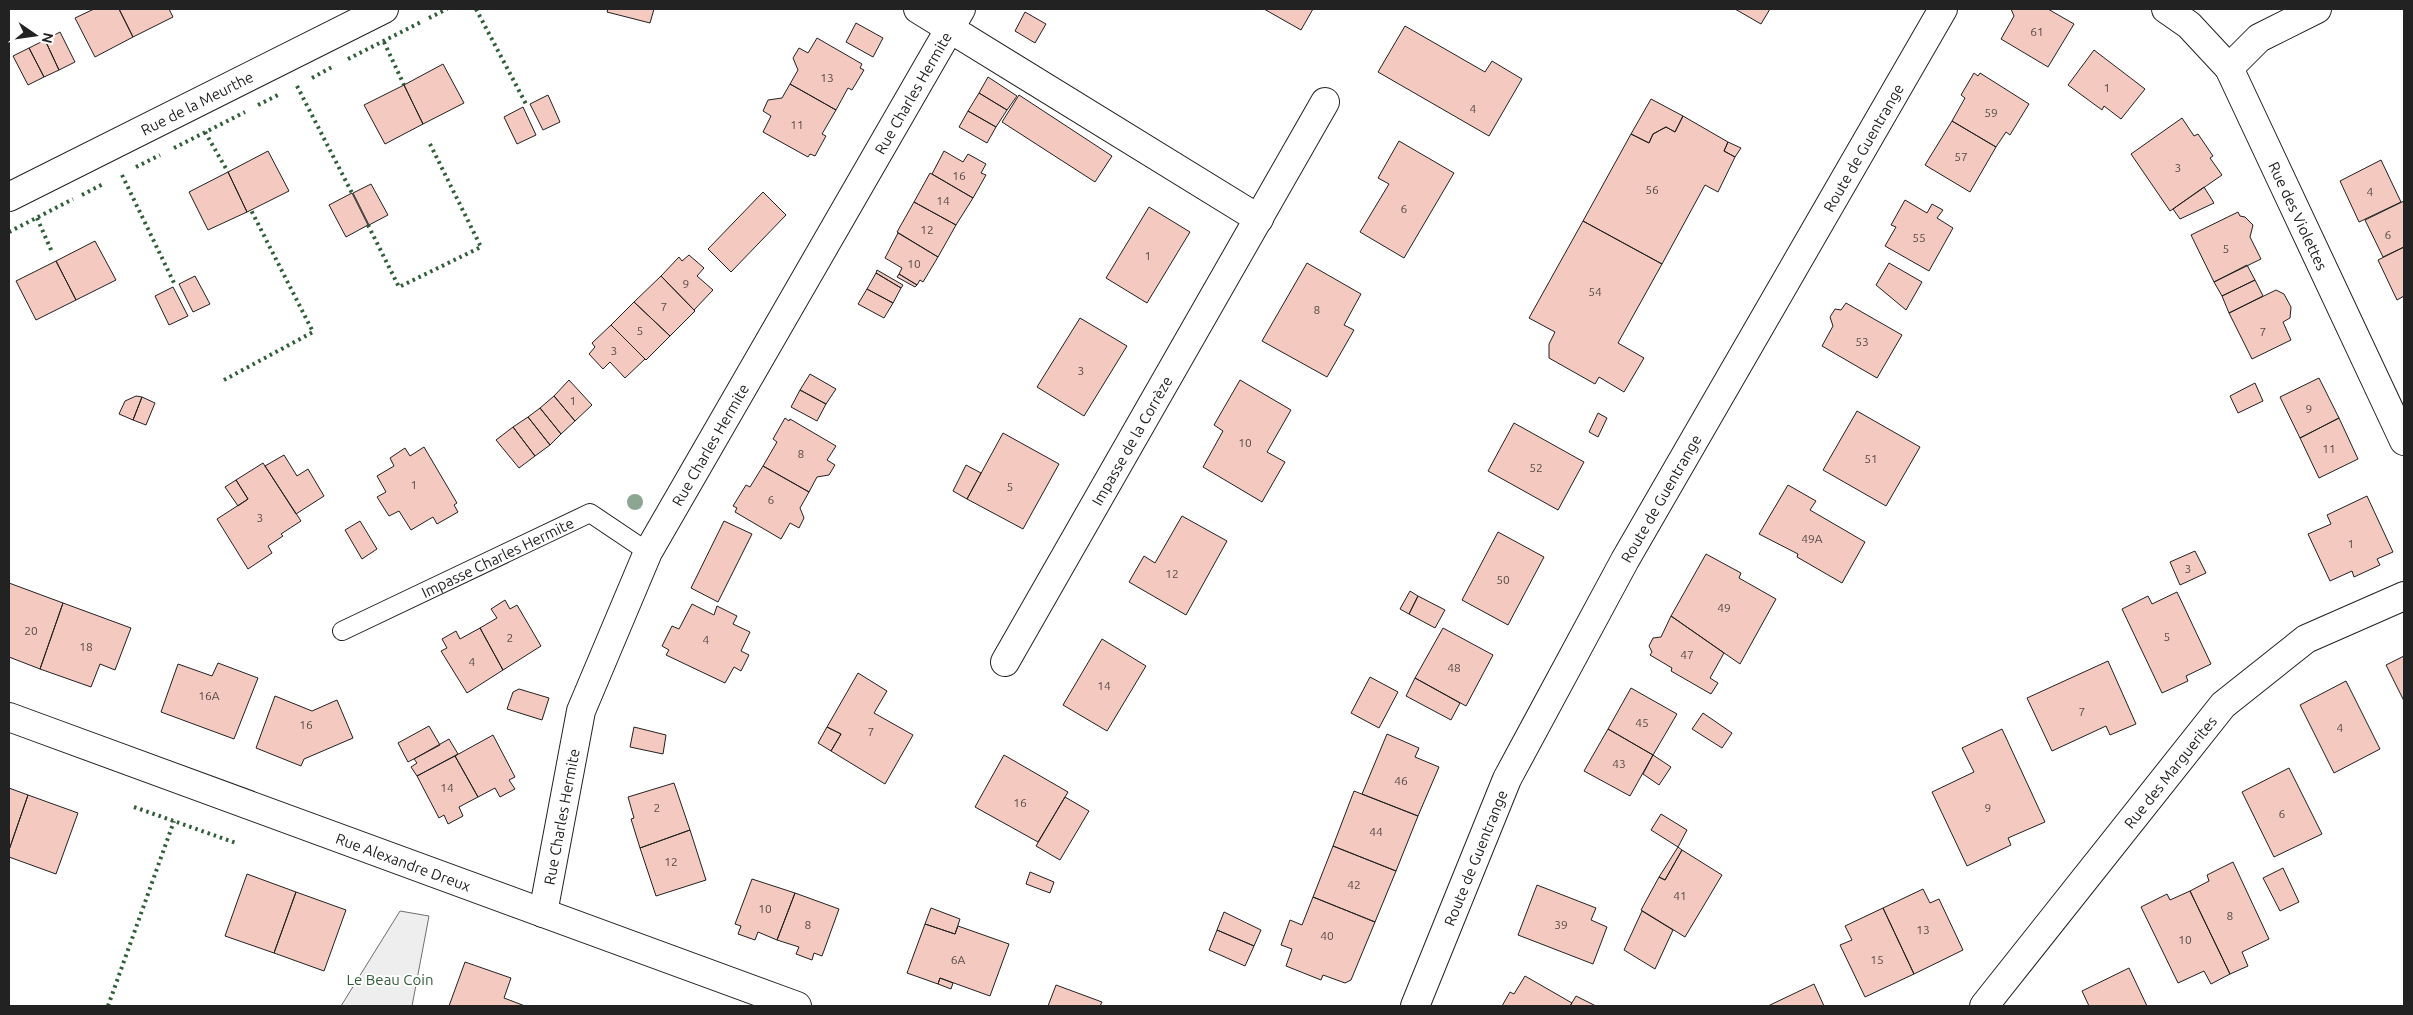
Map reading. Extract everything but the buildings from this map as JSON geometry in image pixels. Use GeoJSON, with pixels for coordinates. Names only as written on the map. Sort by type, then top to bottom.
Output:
{"type":"FeatureCollection","features":[{"type":"Feature","properties":{"kind":"street","name":"Rue de la Meurthe"},"geometry":{"type":"LineString","coordinates":[[9,197],[384,9]]}},
{"type":"Feature","properties":{"kind":"street"},"geometry":{"type":"LineString","coordinates":[[918,9],[956,18],[1258,219]]}},
{"type":"Feature","properties":{"kind":"street","name":"Route de Guentrange"},"geometry":{"type":"LineString","coordinates":[[1415,1006],[1507,779],[1625,560],[1943,9]]}},
{"type":"Feature","properties":{"kind":"street","name":"Rue des Violettes"},"geometry":{"type":"LineString","coordinates":[[2166,9],[2190,25],[2229,68],[2404,441]]}},
{"type":"Feature","properties":{"kind":"street"},"geometry":{"type":"LineString","coordinates":[[2229,68],[2259,38],[2317,9]]}},
{"type":"Feature","properties":{"kind":"street","name":"Rue Charles Hermite"},"geometry":{"type":"LineString","coordinates":[[543,913],[581,711],[648,552],[956,18]]}},
{"type":"Feature","properties":{"kind":"street","name":"Impasse de la Corrèze"},"geometry":{"type":"LineString","coordinates":[[1005,662],[1325,102]]}},
{"type":"Feature","properties":{"kind":"street","name":"Rue des Marguerites"},"geometry":{"type":"LineString","coordinates":[[1984,1006],[2223,705],[2306,639],[2404,596]]}},
{"type":"Feature","properties":{"kind":"street","name":"Rue Alexandre Dreux"},"geometry":{"type":"LineString","coordinates":[[9,717],[797,1006]]}},
{"type":"Feature","properties":{"kind":"lane","name":"Impasse Charles Hermite"},"geometry":{"type":"LineString","coordinates":[[342,631],[590,513],[648,552]]}},
{"type":"Feature","properties":{"kind":"green space","name":"Le Beau Coin"},"geometry":{"type":"Polygon","coordinates":[[[400,911],[429,916],[412,1006],[341,1006],[400,911]]]}},
{"type":"Feature","properties":{"kind":"hedge"},"geometry":{"type":"LineString","coordinates":[[429,18],[447,9]]}},
{"type":"Feature","properties":{"kind":"hedge"},"geometry":{"type":"LineString","coordinates":[[476,9],[526,104]]}},
{"type":"Feature","properties":{"kind":"hedge"},"geometry":{"type":"LineString","coordinates":[[348,59],[421,22]]}},
{"type":"Feature","properties":{"kind":"hedge"},"geometry":{"type":"LineString","coordinates":[[384,42],[404,85]]}},
{"type":"Feature","properties":{"kind":"hedge"},"geometry":{"type":"LineString","coordinates":[[312,78],[332,67]]}},
{"type":"Feature","properties":{"kind":"hedge"},"geometry":{"type":"LineString","coordinates":[[297,86],[352,193]]}},
{"type":"Feature","properties":{"kind":"hedge"},"geometry":{"type":"LineString","coordinates":[[258,105],[278,95]]}},
{"type":"Feature","properties":{"kind":"hedge"},"geometry":{"type":"LineString","coordinates":[[174,148],[245,112]]}},
{"type":"Feature","properties":{"kind":"hedge"},"geometry":{"type":"LineString","coordinates":[[205,132],[228,172]]}},
{"type":"Feature","properties":{"kind":"hedge"},"geometry":{"type":"LineString","coordinates":[[368,225],[399,287],[481,247],[429,142]]}},
{"type":"Feature","properties":{"kind":"hedge"},"geometry":{"type":"LineString","coordinates":[[136,167],[160,155]]}},
{"type":"Feature","properties":{"kind":"hedge"},"geometry":{"type":"LineString","coordinates":[[122,175],[175,285]]}},
{"type":"Feature","properties":{"kind":"hedge"},"geometry":{"type":"LineString","coordinates":[[82,195],[105,183]]}},
{"type":"Feature","properties":{"kind":"hedge"},"geometry":{"type":"LineString","coordinates":[[9,232],[73,199]]}},
{"type":"Feature","properties":{"kind":"hedge"},"geometry":{"type":"LineString","coordinates":[[224,380],[313,332],[251,210]]}},
{"type":"Feature","properties":{"kind":"hedge"},"geometry":{"type":"LineString","coordinates":[[37,218],[52,252]]}},
{"type":"Feature","properties":{"kind":"hedge"},"geometry":{"type":"LineString","coordinates":[[134,807],[236,843]]}},
{"type":"Feature","properties":{"kind":"hedge"},"geometry":{"type":"LineString","coordinates":[[108,1006],[174,821]]}}]}
